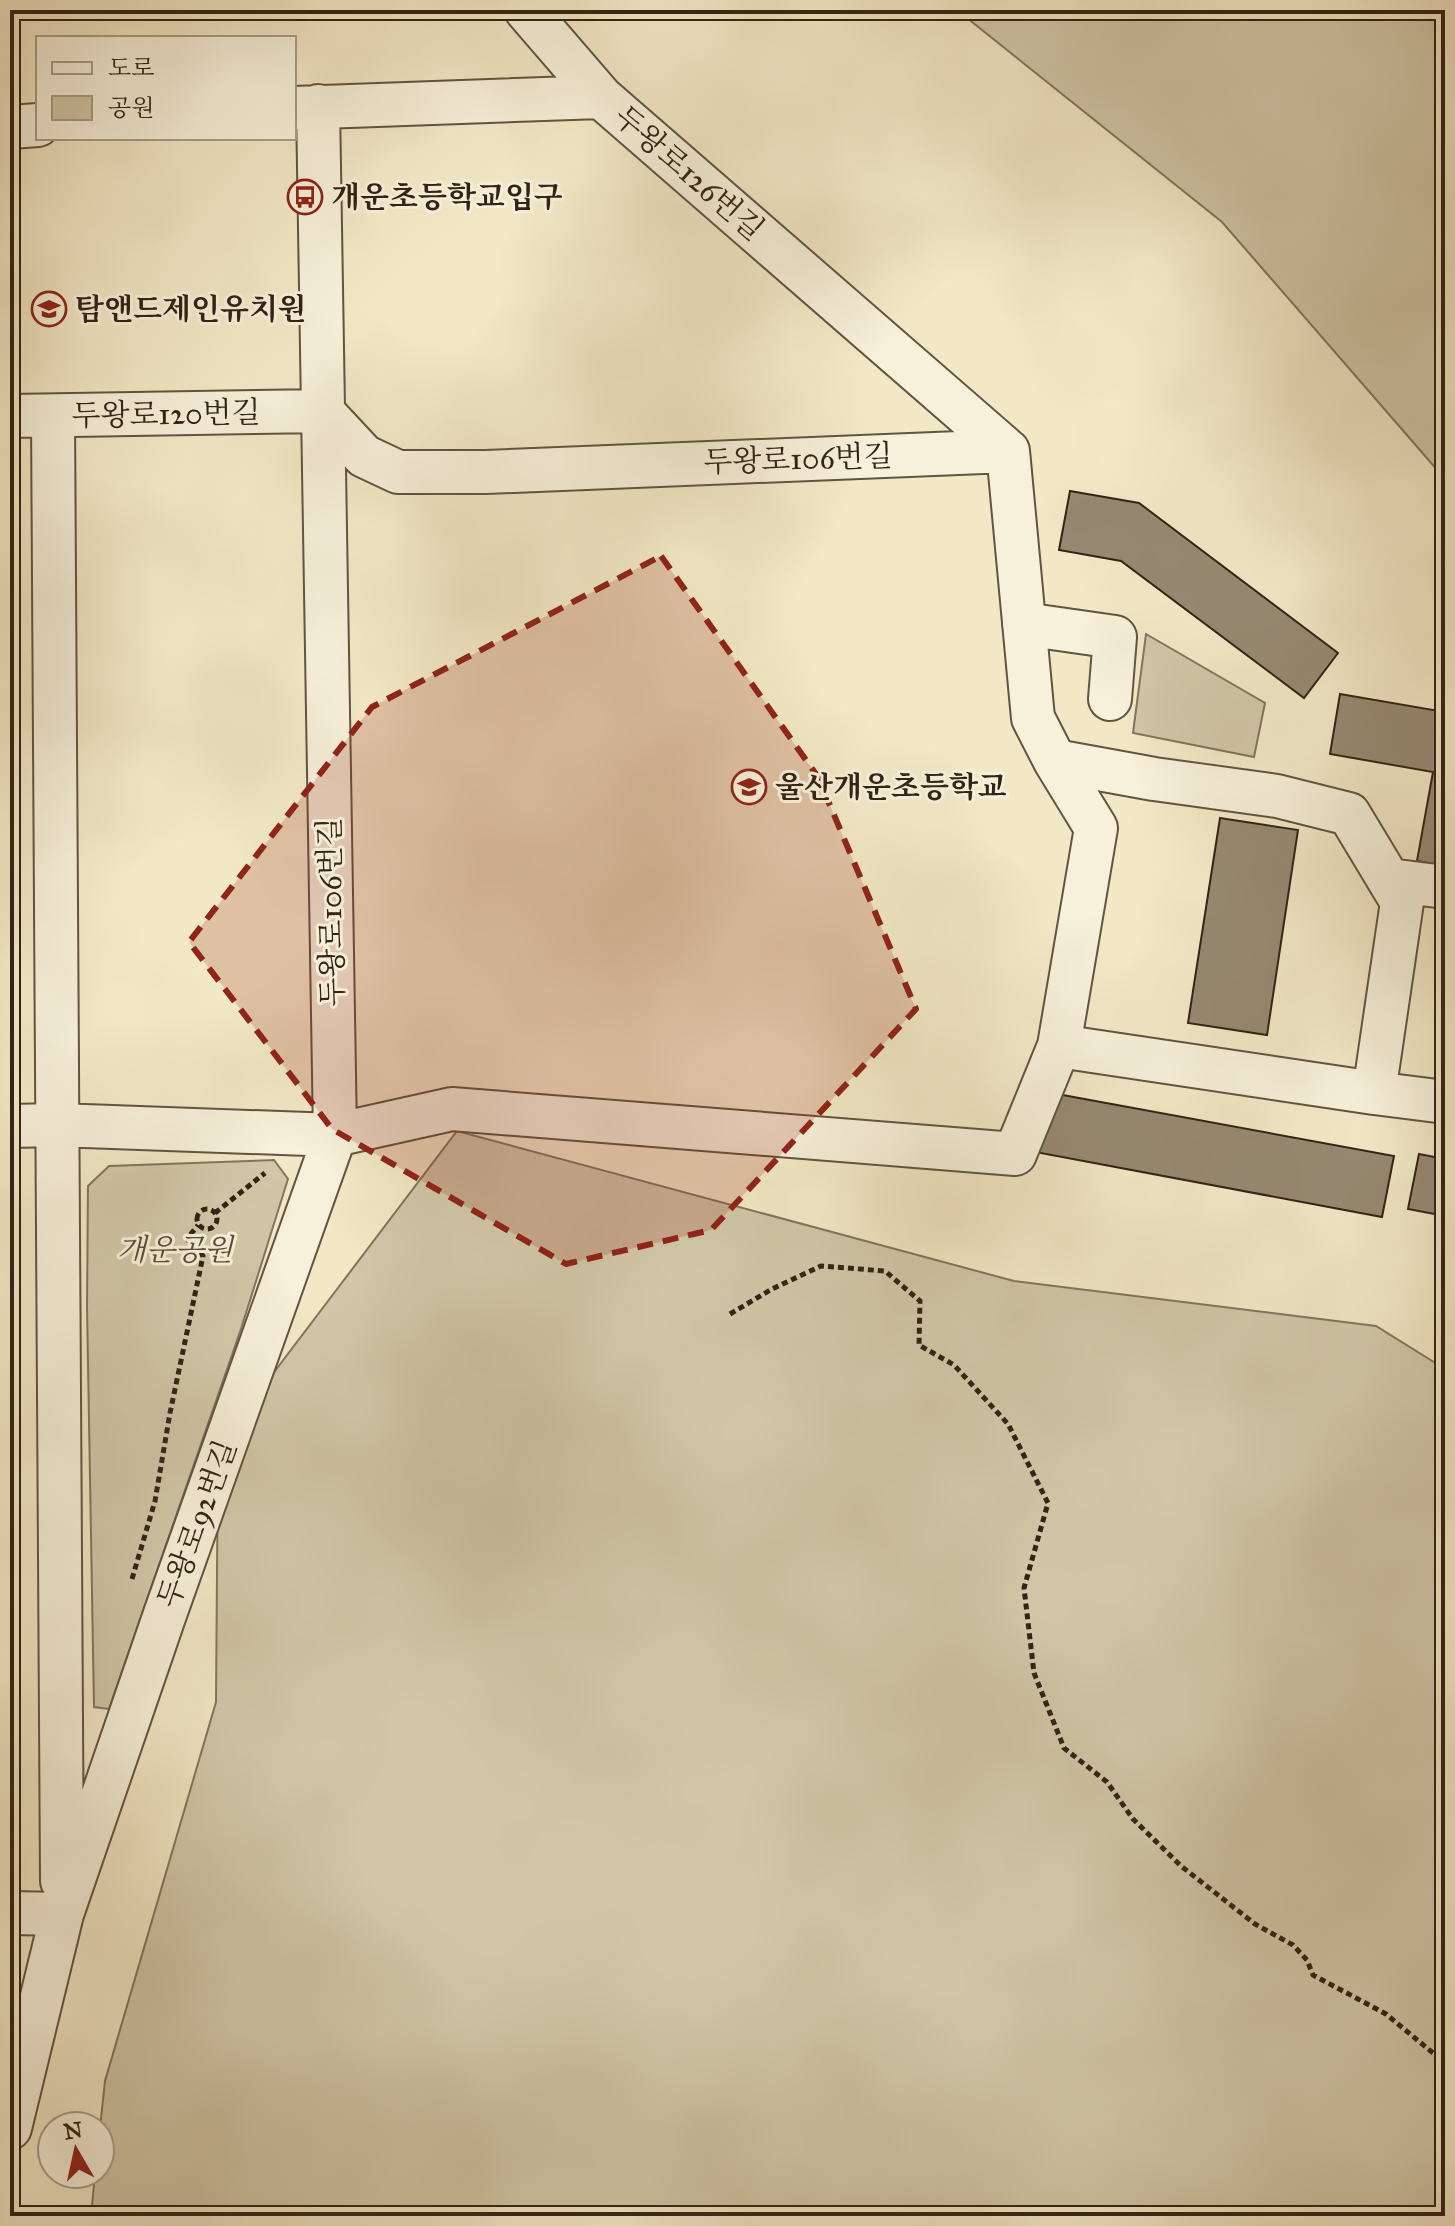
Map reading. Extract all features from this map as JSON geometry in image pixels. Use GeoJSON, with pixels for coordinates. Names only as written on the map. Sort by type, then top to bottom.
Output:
{"type":"FeatureCollection","features":[{"type":"Feature","properties":{"kind":"street"},"geometry":{"type":"LineString","coordinates":[[526,10],[601,97]]}},
{"type":"Feature","properties":{"kind":"street","name":"두왕로126번길"},"geometry":{"type":"LineString","coordinates":[[306,107],[601,97],[1008,451]]}},
{"type":"Feature","properties":{"kind":"street","name":"두왕로106번길"},"geometry":{"type":"LineString","coordinates":[[306,107],[322,411],[335,1135]]}},
{"type":"Feature","properties":{"kind":"street"},"geometry":{"type":"LineString","coordinates":[[10,127],[36,125]]}},
{"type":"Feature","properties":{"kind":"street","name":"두왕로106번길"},"geometry":{"type":"LineString","coordinates":[[322,411],[364,456],[398,472],[486,472],[1008,451]]}},
{"type":"Feature","properties":{"kind":"street","name":"두왕로120번길"},"geometry":{"type":"LineString","coordinates":[[10,416],[322,411]]}},
{"type":"Feature","properties":{"kind":"street"},"geometry":{"type":"LineString","coordinates":[[10,2128],[62,1914],[53,416]]}},
{"type":"Feature","properties":{"kind":"street"},"geometry":{"type":"LineString","coordinates":[[10,1126],[335,1135],[452,1109],[1015,1154],[1059,1046],[1096,828],[1033,718],[1008,451]]}},
{"type":"Feature","properties":{"kind":"street"},"geometry":{"type":"LineString","coordinates":[[1024,624],[1115,637],[1110,699]]}},
{"type":"Feature","properties":{"kind":"street"},"geometry":{"type":"LineString","coordinates":[[1055,761],[1277,796],[1349,814],[1402,902],[1374,1093]]}},
{"type":"Feature","properties":{"kind":"street"},"geometry":{"type":"LineString","coordinates":[[1389,880],[1445,887]]}},
{"type":"Feature","properties":{"kind":"street"},"geometry":{"type":"LineString","coordinates":[[1059,1046],[1445,1102]]}},
{"type":"Feature","properties":{"kind":"street","name":"두왕로92번길"},"geometry":{"type":"LineString","coordinates":[[62,1914],[169,1601],[335,1135]]}},
{"type":"Feature","properties":{"kind":"street"},"geometry":{"type":"LineString","coordinates":[[10,1913],[62,1914]]}},
{"type":"Feature","properties":{"kind":"path"},"geometry":{"type":"LineString","coordinates":[[129,1591],[155,1501],[203,1256],[187,1239],[198,1225],[200,1211],[210,1209],[215,1213],[217,1223],[213,1228],[203,1229],[198,1225]]}},
{"type":"Feature","properties":{"kind":"path"},"geometry":{"type":"LineString","coordinates":[[730,1314],[772,1289],[821,1266],[885,1271],[920,1301],[919,1345],[954,1365],[1008,1424],[1048,1503],[1024,1588],[1034,1673],[1064,1748],[1107,1782],[1133,1819],[1181,1866],[1255,1924],[1293,1945],[1307,1960],[1313,1975],[1386,2014],[1445,2063]]}},
{"type":"Feature","properties":{"kind":"highlighted area"},"geometry":{"type":"Polygon","coordinates":[[[661,556],[818,777],[916,1009],[711,1230],[566,1264],[332,1129],[189,942],[372,707],[661,556]]]}},
{"type":"Feature","properties":{"kind":"green space"},"geometry":{"type":"Polygon","coordinates":[[[957,10],[1445,10],[1445,479],[1222,222],[957,10]]]}},
{"type":"Feature","properties":{"kind":"green space"},"geometry":{"type":"Polygon","coordinates":[[[1146,634],[1265,703],[1254,757],[1133,733],[1146,634]]]}},
{"type":"Feature","properties":{"kind":"green space"},"geometry":{"type":"Polygon","coordinates":[[[457,1131],[1014,1281],[1376,1326],[1445,1369],[1445,2216],[91,2216],[93,2190],[116,2190],[116,2110],[102,2110],[105,2081],[216,1702],[218,1446],[457,1131]]]}},
{"type":"Feature","properties":{"kind":"green space","name":"개운공원"},"geometry":{"type":"Polygon","coordinates":[[[274,1160],[288,1179],[241,1329],[109,1709],[94,1707],[88,1186],[109,1166],[274,1160]]]}},
{"type":"Feature","properties":{"kind":"building"},"geometry":{"type":"Polygon","coordinates":[[[1070,491],[1139,503],[1338,653],[1304,698],[1121,561],[1059,550],[1070,491]]]}},
{"type":"Feature","properties":{"kind":"building"},"geometry":{"type":"Polygon","coordinates":[[[1340,694],[1445,712],[1445,866],[1417,861],[1433,772],[1330,754],[1340,694]]]}},
{"type":"Feature","properties":{"kind":"building"},"geometry":{"type":"Polygon","coordinates":[[[1220,818],[1298,830],[1267,1035],[1188,1023],[1220,818]]]}},
{"type":"Feature","properties":{"kind":"building"},"geometry":{"type":"Polygon","coordinates":[[[1041,1091],[1394,1156],[1382,1217],[1030,1151],[1041,1091]]]}},
{"type":"Feature","properties":{"kind":"building"},"geometry":{"type":"Polygon","coordinates":[[[1419,1154],[1445,1159],[1445,1216],[1408,1209],[1419,1154]]]}},
{"type":"Feature","properties":{"kind":"place","name":"개운초등학교입구"},"geometry":{"type":"Point","coordinates":[305,197]}},
{"type":"Feature","properties":{"kind":"place","name":"탐앤드제인유치원"},"geometry":{"type":"Point","coordinates":[49,309]}},
{"type":"Feature","properties":{"kind":"place","name":"울산개운초등학교"},"geometry":{"type":"Point","coordinates":[749,787]}}]}
